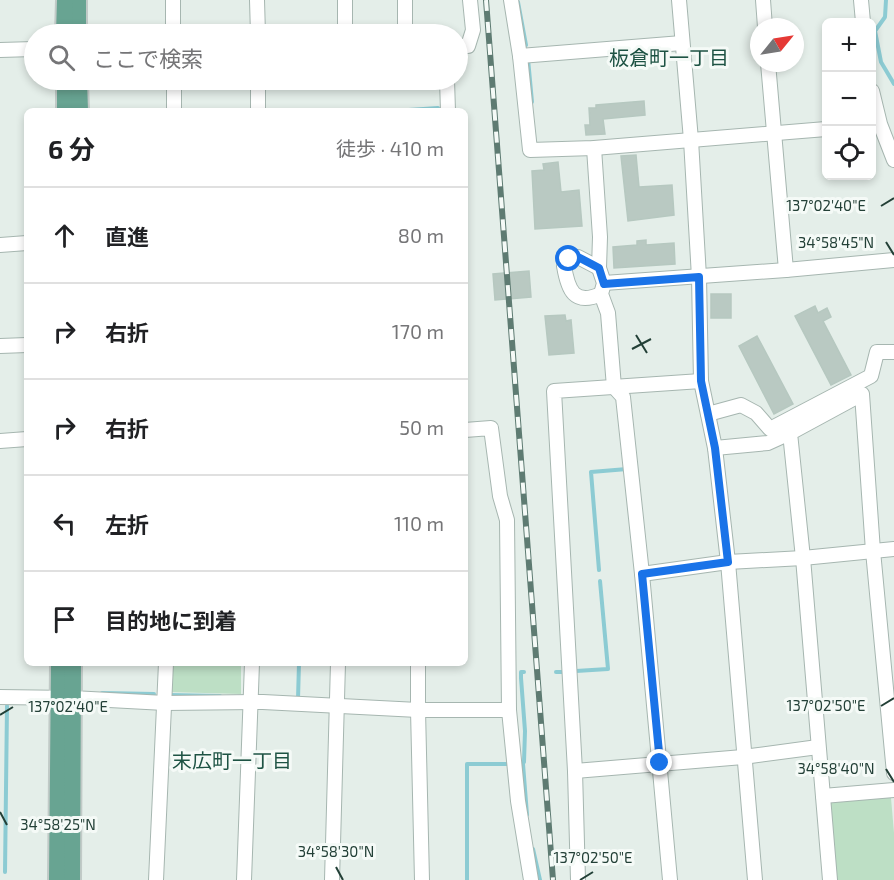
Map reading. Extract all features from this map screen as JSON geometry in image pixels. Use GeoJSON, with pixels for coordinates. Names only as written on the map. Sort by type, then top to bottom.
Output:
{"type":"FeatureCollection","features":[{"type":"Feature","properties":{"kind":"main road"},"geometry":{"type":"LineString","coordinates":[[64,24],[65,0]]}},
{"type":"Feature","properties":{"kind":"main road"},"geometry":{"type":"LineString","coordinates":[[78,0],[78,24]]}},
{"type":"Feature","properties":{"kind":"main road"},"geometry":{"type":"LineString","coordinates":[[65,90],[65,108]]}},
{"type":"Feature","properties":{"kind":"main road"},"geometry":{"type":"LineString","coordinates":[[79,90],[80,108]]}},
{"type":"Feature","properties":{"kind":"main road"},"geometry":{"type":"LineString","coordinates":[[60,666],[65,698],[72,880]]}},
{"type":"Feature","properties":{"kind":"main road"},"geometry":{"type":"LineString","coordinates":[[57,880],[65,698],[72,666]]}},
{"type":"Feature","properties":{"kind":"street"},"geometry":{"type":"LineString","coordinates":[[173,0],[173,24]]}},
{"type":"Feature","properties":{"kind":"street"},"geometry":{"type":"LineString","coordinates":[[257,0],[258,24]]}},
{"type":"Feature","properties":{"kind":"street"},"geometry":{"type":"LineString","coordinates":[[345,0],[345,24]]}},
{"type":"Feature","properties":{"kind":"street"},"geometry":{"type":"LineString","coordinates":[[405,0],[405,24]]}},
{"type":"Feature","properties":{"kind":"street"},"geometry":{"type":"LineString","coordinates":[[468,46],[472,30],[470,0]]}},
{"type":"Feature","properties":{"kind":"street"},"geometry":{"type":"LineString","coordinates":[[511,0],[520,56],[530,150],[594,148],[822,129]]}},
{"type":"Feature","properties":{"kind":"street"},"geometry":{"type":"LineString","coordinates":[[679,0],[691,140],[699,277],[701,381],[715,448],[728,562],[755,880]]}},
{"type":"Feature","properties":{"kind":"street"},"geometry":{"type":"LineString","coordinates":[[763,0],[764,18]]}},
{"type":"Feature","properties":{"kind":"street"},"geometry":{"type":"LineString","coordinates":[[861,0],[863,18]]}},
{"type":"Feature","properties":{"kind":"street"},"geometry":{"type":"LineString","coordinates":[[520,56],[682,44]]}},
{"type":"Feature","properties":{"kind":"street"},"geometry":{"type":"LineString","coordinates":[[0,50],[24,49]]}},
{"type":"Feature","properties":{"kind":"street"},"geometry":{"type":"LineString","coordinates":[[769,72],[786,270]]}},
{"type":"Feature","properties":{"kind":"street"},"geometry":{"type":"LineString","coordinates":[[174,90],[174,108]]}},
{"type":"Feature","properties":{"kind":"street"},"geometry":{"type":"LineString","coordinates":[[258,90],[258,108]]}},
{"type":"Feature","properties":{"kind":"street"},"geometry":{"type":"LineString","coordinates":[[447,90],[448,108]]}},
{"type":"Feature","properties":{"kind":"street"},"geometry":{"type":"LineString","coordinates":[[876,124],[894,160]]}},
{"type":"Feature","properties":{"kind":"street"},"geometry":{"type":"LineString","coordinates":[[594,148],[600,237],[599,268],[608,313],[614,387],[623,397],[670,880]]}},
{"type":"Feature","properties":{"kind":"street"},"geometry":{"type":"LineString","coordinates":[[0,245],[24,243]]}},
{"type":"Feature","properties":{"kind":"street"},"geometry":{"type":"LineString","coordinates":[[599,268],[578,257],[569,259],[564,266],[571,290],[579,297],[590,299],[602,289],[699,277],[894,260]]}},
{"type":"Feature","properties":{"kind":"street"},"geometry":{"type":"LineString","coordinates":[[0,346],[24,345]]}},
{"type":"Feature","properties":{"kind":"street"},"geometry":{"type":"LineString","coordinates":[[708,414],[741,405],[756,413],[770,429],[871,376],[878,352],[894,351]]}},
{"type":"Feature","properties":{"kind":"street"},"geometry":{"type":"LineString","coordinates":[[578,880],[575,771],[554,391],[701,381]]}},
{"type":"Feature","properties":{"kind":"street"},"geometry":{"type":"LineString","coordinates":[[715,448],[768,443],[862,394],[873,551],[894,773]]}},
{"type":"Feature","properties":{"kind":"street"},"geometry":{"type":"LineString","coordinates":[[468,430],[491,428],[500,496],[507,520],[509,710],[518,801],[531,880]]}},
{"type":"Feature","properties":{"kind":"street"},"geometry":{"type":"LineString","coordinates":[[790,433],[803,558],[830,880]]}},
{"type":"Feature","properties":{"kind":"street"},"geometry":{"type":"LineString","coordinates":[[0,441],[24,439]]}},
{"type":"Feature","properties":{"kind":"street"},"geometry":{"type":"LineString","coordinates":[[642,574],[728,562],[803,558],[894,549]]}},
{"type":"Feature","properties":{"kind":"street"},"geometry":{"type":"LineString","coordinates":[[156,880],[165,666]]}},
{"type":"Feature","properties":{"kind":"street"},"geometry":{"type":"LineString","coordinates":[[244,880],[252,666]]}},
{"type":"Feature","properties":{"kind":"street"},"geometry":{"type":"LineString","coordinates":[[332,880],[338,666]]}},
{"type":"Feature","properties":{"kind":"street"},"geometry":{"type":"LineString","coordinates":[[418,666],[422,880]]}},
{"type":"Feature","properties":{"kind":"street"},"geometry":{"type":"LineString","coordinates":[[0,697],[165,703],[252,703],[418,710],[509,710]]}},
{"type":"Feature","properties":{"kind":"street"},"geometry":{"type":"LineString","coordinates":[[575,771],[743,757],[818,747]]}},
{"type":"Feature","properties":{"kind":"street"},"geometry":{"type":"LineString","coordinates":[[822,796],[894,789]]}},
{"type":"Feature","properties":{"kind":"green space"},"geometry":{"type":"Polygon","coordinates":[[[170,666],[241,666],[241,694],[169,692],[170,666]]]}},
{"type":"Feature","properties":{"kind":"green space"},"geometry":{"type":"Polygon","coordinates":[[[888,794],[891,798],[894,833],[894,880],[835,880],[828,805],[833,800],[888,794]]]}},
{"type":"Feature","properties":{"kind":"building"},"geometry":{"type":"Polygon","coordinates":[[[644,101],[645,115],[603,119],[605,134],[586,135],[585,125],[590,125],[589,108],[596,108],[596,105],[644,101]]]}},
{"type":"Feature","properties":{"kind":"building"},"geometry":{"type":"Polygon","coordinates":[[[636,155],[639,187],[672,185],[674,215],[628,221],[621,156],[636,155]]]}},
{"type":"Feature","properties":{"kind":"building"},"geometry":{"type":"Polygon","coordinates":[[[558,162],[561,192],[579,190],[582,226],[535,229],[532,171],[544,170],[543,164],[558,162]]]}},
{"type":"Feature","properties":{"kind":"building"},"geometry":{"type":"Polygon","coordinates":[[[646,240],[646,245],[674,243],[675,264],[614,268],[613,247],[637,245],[637,241],[646,240]]]}},
{"type":"Feature","properties":{"kind":"building"},"geometry":{"type":"Polygon","coordinates":[[[529,271],[531,297],[495,300],[493,274],[529,271]]]}},
{"type":"Feature","properties":{"kind":"building"},"geometry":{"type":"Polygon","coordinates":[[[711,294],[731,294],[731,318],[711,318],[711,294]]]}},
{"type":"Feature","properties":{"kind":"building"},"geometry":{"type":"Polygon","coordinates":[[[815,306],[818,313],[827,308],[831,317],[823,321],[851,375],[831,385],[795,316],[815,306]]]}},
{"type":"Feature","properties":{"kind":"building"},"geometry":{"type":"Polygon","coordinates":[[[565,315],[566,321],[571,320],[574,353],[549,355],[545,316],[565,315]]]}},
{"type":"Feature","properties":{"kind":"building"},"geometry":{"type":"Polygon","coordinates":[[[757,336],[793,404],[774,414],[739,346],[757,336]]]}},
{"type":"Feature","properties":{"kind":"waterway"},"geometry":{"type":"LineString","coordinates":[[886,0],[885,17],[875,31],[881,62],[894,84]]}},
{"type":"Feature","properties":{"kind":"waterway"},"geometry":{"type":"LineString","coordinates":[[518,2],[526,45]]}},
{"type":"Feature","properties":{"kind":"waterway"},"geometry":{"type":"LineString","coordinates":[[528,59],[532,102]]}},
{"type":"Feature","properties":{"kind":"waterway"},"geometry":{"type":"LineString","coordinates":[[599,570],[591,472],[627,469]]}},
{"type":"Feature","properties":{"kind":"waterway"},"geometry":{"type":"LineString","coordinates":[[576,671],[608,669],[600,581]]}},
{"type":"Feature","properties":{"kind":"waterway"},"geometry":{"type":"LineString","coordinates":[[298,699],[299,666]]}},
{"type":"Feature","properties":{"kind":"waterway"},"geometry":{"type":"LineString","coordinates":[[522,764],[524,762],[525,731],[521,672],[524,672]]}},
{"type":"Feature","properties":{"kind":"waterway"},"geometry":{"type":"LineString","coordinates":[[556,672],[567,672]]}},
{"type":"Feature","properties":{"kind":"waterway"},"geometry":{"type":"LineString","coordinates":[[102,693],[154,694]]}},
{"type":"Feature","properties":{"kind":"waterway"},"geometry":{"type":"LineString","coordinates":[[169,695],[220,696]]}},
{"type":"Feature","properties":{"kind":"waterway"},"geometry":{"type":"LineString","coordinates":[[5,872],[7,706]]}},
{"type":"Feature","properties":{"kind":"waterway"},"geometry":{"type":"LineString","coordinates":[[467,880],[467,764],[510,764]]}},
{"type":"Feature","properties":{"kind":"waterway"},"geometry":{"type":"LineString","coordinates":[[523,764],[527,815]]}},
{"type":"Feature","properties":{"kind":"waterway"},"geometry":{"type":"LineString","coordinates":[[533,849],[540,880]]}},
{"type":"Feature","properties":{"kind":"railway"},"geometry":{"type":"LineString","coordinates":[[486,0],[553,880]]}},
{"type":"Feature","properties":{"kind":"district","name":"板倉町一丁目"},"geometry":{"type":"Point","coordinates":[669,58]}},
{"type":"Feature","properties":{"kind":"district","name":"末広町一丁目"},"geometry":{"type":"Point","coordinates":[232,761]}},
{"type":"Feature","properties":{"kind":"route"},"geometry":{"type":"LineString","coordinates":[[569,259],[578,257],[599,268],[604,284],[699,277],[701,381],[715,448],[728,562],[642,574],[660,763]]}}]}
